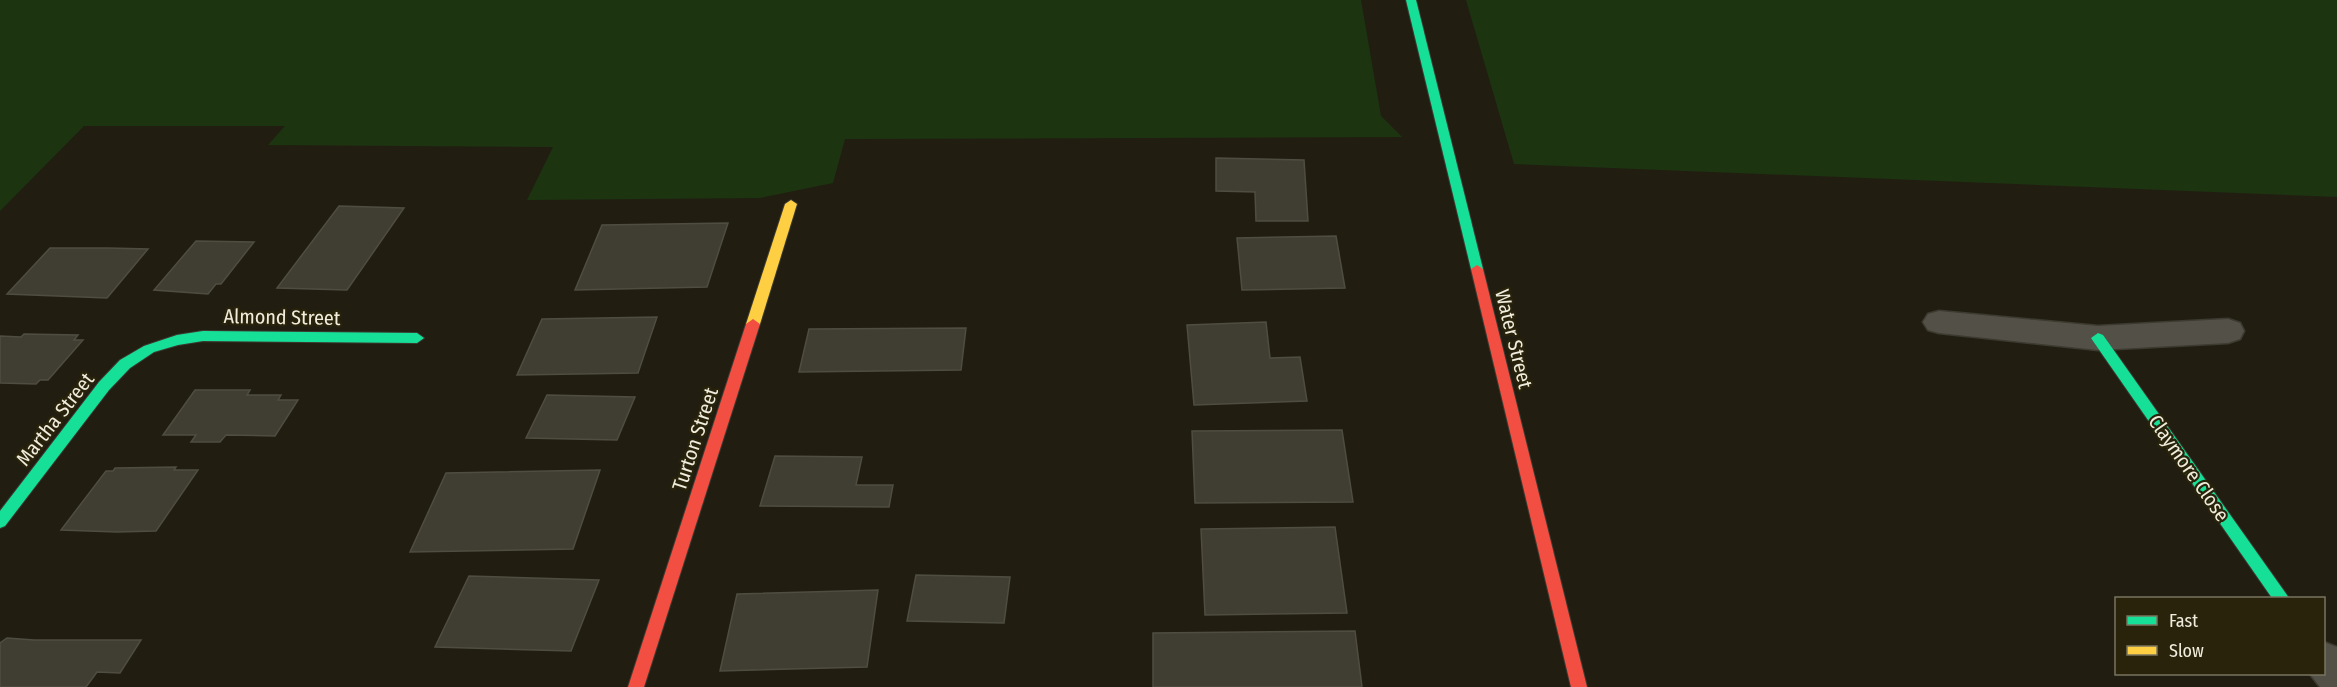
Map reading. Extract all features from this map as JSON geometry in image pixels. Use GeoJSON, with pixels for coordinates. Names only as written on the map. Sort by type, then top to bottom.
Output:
{"type":"FeatureCollection","features":[{"type":"Feature","properties":{"kind":"street","name":"Water Street"},"geometry":{"type":"LineString","coordinates":[[1412,0],[1579,687]]}},
{"type":"Feature","properties":{"kind":"street","name":"Turton Street"},"geometry":{"type":"LineString","coordinates":[[636,687],[791,204]]}},
{"type":"Feature","properties":{"kind":"street"},"geometry":{"type":"LineString","coordinates":[[1939,322],[2098,338],[2228,331]]}},
{"type":"Feature","properties":{"kind":"street","name":"Almond Street"},"geometry":{"type":"LineString","coordinates":[[149,349],[177,340],[203,336],[417,338]]}},
{"type":"Feature","properties":{"kind":"street","name":"Claymore Close"},"geometry":{"type":"LineString","coordinates":[[2098,338],[2280,597]]}},
{"type":"Feature","properties":{"kind":"street","name":"Martha Street"},"geometry":{"type":"LineString","coordinates":[[0,522],[104,386],[125,364],[149,349]]}},
{"type":"Feature","properties":{"kind":"street"},"geometry":{"type":"LineString","coordinates":[[2325,661],[2337,678]]}},
{"type":"Feature","properties":{"kind":"green space"},"geometry":{"type":"Polygon","coordinates":[[[0,0],[1361,0],[1381,116],[1402,137],[845,139],[833,183],[760,198],[527,200],[553,147],[268,145],[285,126],[84,126],[0,211],[0,0]]]}},
{"type":"Feature","properties":{"kind":"green space"},"geometry":{"type":"Polygon","coordinates":[[[1466,0],[2337,0],[2337,197],[1514,164],[1466,0]]]}},
{"type":"Feature","properties":{"kind":"building"},"geometry":{"type":"Polygon","coordinates":[[[1216,158],[1304,160],[1308,221],[1256,221],[1255,192],[1216,191],[1216,158]]]}},
{"type":"Feature","properties":{"kind":"building"},"geometry":{"type":"Polygon","coordinates":[[[339,206],[404,208],[347,290],[277,288],[339,206]]]}},
{"type":"Feature","properties":{"kind":"building"},"geometry":{"type":"Polygon","coordinates":[[[728,223],[707,287],[575,290],[602,225],[728,223]]]}},
{"type":"Feature","properties":{"kind":"building"},"geometry":{"type":"Polygon","coordinates":[[[1336,236],[1345,288],[1242,290],[1237,238],[1336,236]]]}},
{"type":"Feature","properties":{"kind":"building"},"geometry":{"type":"Polygon","coordinates":[[[196,241],[254,242],[221,284],[216,284],[208,294],[154,290],[196,241]]]}},
{"type":"Feature","properties":{"kind":"building"},"geometry":{"type":"Polygon","coordinates":[[[50,248],[148,249],[107,298],[7,294],[50,248]]]}},
{"type":"Feature","properties":{"kind":"building"},"geometry":{"type":"Polygon","coordinates":[[[657,317],[638,373],[517,375],[542,319],[657,317]]]}},
{"type":"Feature","properties":{"kind":"building"},"geometry":{"type":"Polygon","coordinates":[[[1266,322],[1270,358],[1300,357],[1307,401],[1194,405],[1187,325],[1266,322]]]}},
{"type":"Feature","properties":{"kind":"building"},"geometry":{"type":"Polygon","coordinates":[[[966,328],[961,370],[799,372],[809,329],[966,328]]]}},
{"type":"Feature","properties":{"kind":"building"},"geometry":{"type":"Polygon","coordinates":[[[24,334],[78,335],[74,340],[83,340],[48,380],[40,380],[36,384],[0,383],[0,336],[21,337],[24,334]]]}},
{"type":"Feature","properties":{"kind":"building"},"geometry":{"type":"Polygon","coordinates":[[[195,390],[250,390],[247,395],[281,395],[278,400],[298,400],[275,436],[226,435],[220,442],[191,442],[196,435],[163,435],[195,390]]]}},
{"type":"Feature","properties":{"kind":"building"},"geometry":{"type":"Polygon","coordinates":[[[547,395],[635,397],[617,440],[526,438],[547,395]]]}},
{"type":"Feature","properties":{"kind":"building"},"geometry":{"type":"Polygon","coordinates":[[[1342,430],[1353,502],[1195,503],[1192,431],[1342,430]]]}},
{"type":"Feature","properties":{"kind":"building"},"geometry":{"type":"Polygon","coordinates":[[[775,456],[862,457],[856,485],[893,485],[889,507],[760,506],[775,456]]]}},
{"type":"Feature","properties":{"kind":"building"},"geometry":{"type":"Polygon","coordinates":[[[176,467],[174,470],[198,470],[156,531],[61,530],[106,471],[113,471],[115,468],[176,467]]]}},
{"type":"Feature","properties":{"kind":"building"},"geometry":{"type":"Polygon","coordinates":[[[600,470],[573,549],[410,552],[446,473],[600,470]]]}},
{"type":"Feature","properties":{"kind":"building"},"geometry":{"type":"Polygon","coordinates":[[[1335,527],[1347,613],[1205,615],[1201,529],[1335,527]]]}},
{"type":"Feature","properties":{"kind":"building"},"geometry":{"type":"Polygon","coordinates":[[[916,575],[1010,577],[1004,623],[907,621],[916,575]]]}},
{"type":"Feature","properties":{"kind":"building"},"geometry":{"type":"Polygon","coordinates":[[[469,576],[599,580],[571,651],[435,647],[469,576]]]}},
{"type":"Feature","properties":{"kind":"building"},"geometry":{"type":"Polygon","coordinates":[[[878,590],[867,667],[720,671],[737,594],[878,590]]]}},
{"type":"Feature","properties":{"kind":"building"},"geometry":{"type":"Polygon","coordinates":[[[1355,631],[1362,687],[1153,687],[1153,633],[1355,631]]]}},
{"type":"Feature","properties":{"kind":"building"},"geometry":{"type":"Polygon","coordinates":[[[7,638],[141,640],[120,673],[97,672],[86,687],[0,687],[0,643],[7,638]]]}},
{"type":"Feature","properties":{"kind":"traffic: fast"},"geometry":{"type":"LineString","coordinates":[[1411,0],[1477,269]]}},
{"type":"Feature","properties":{"kind":"traffic: fast"},"geometry":{"type":"LineString","coordinates":[[0,522],[104,386],[125,364],[149,349],[177,340],[203,336],[417,338]]}},
{"type":"Feature","properties":{"kind":"traffic: fast"},"geometry":{"type":"LineString","coordinates":[[2098,338],[2280,597]]}},
{"type":"Feature","properties":{"kind":"traffic: slow"},"geometry":{"type":"LineString","coordinates":[[753,324],[791,204]]}},
{"type":"Feature","properties":{"kind":"traffic: jam"},"geometry":{"type":"LineString","coordinates":[[1477,269],[1579,687]]}},
{"type":"Feature","properties":{"kind":"traffic: jam"},"geometry":{"type":"LineString","coordinates":[[636,687],[753,324]]}}]}
